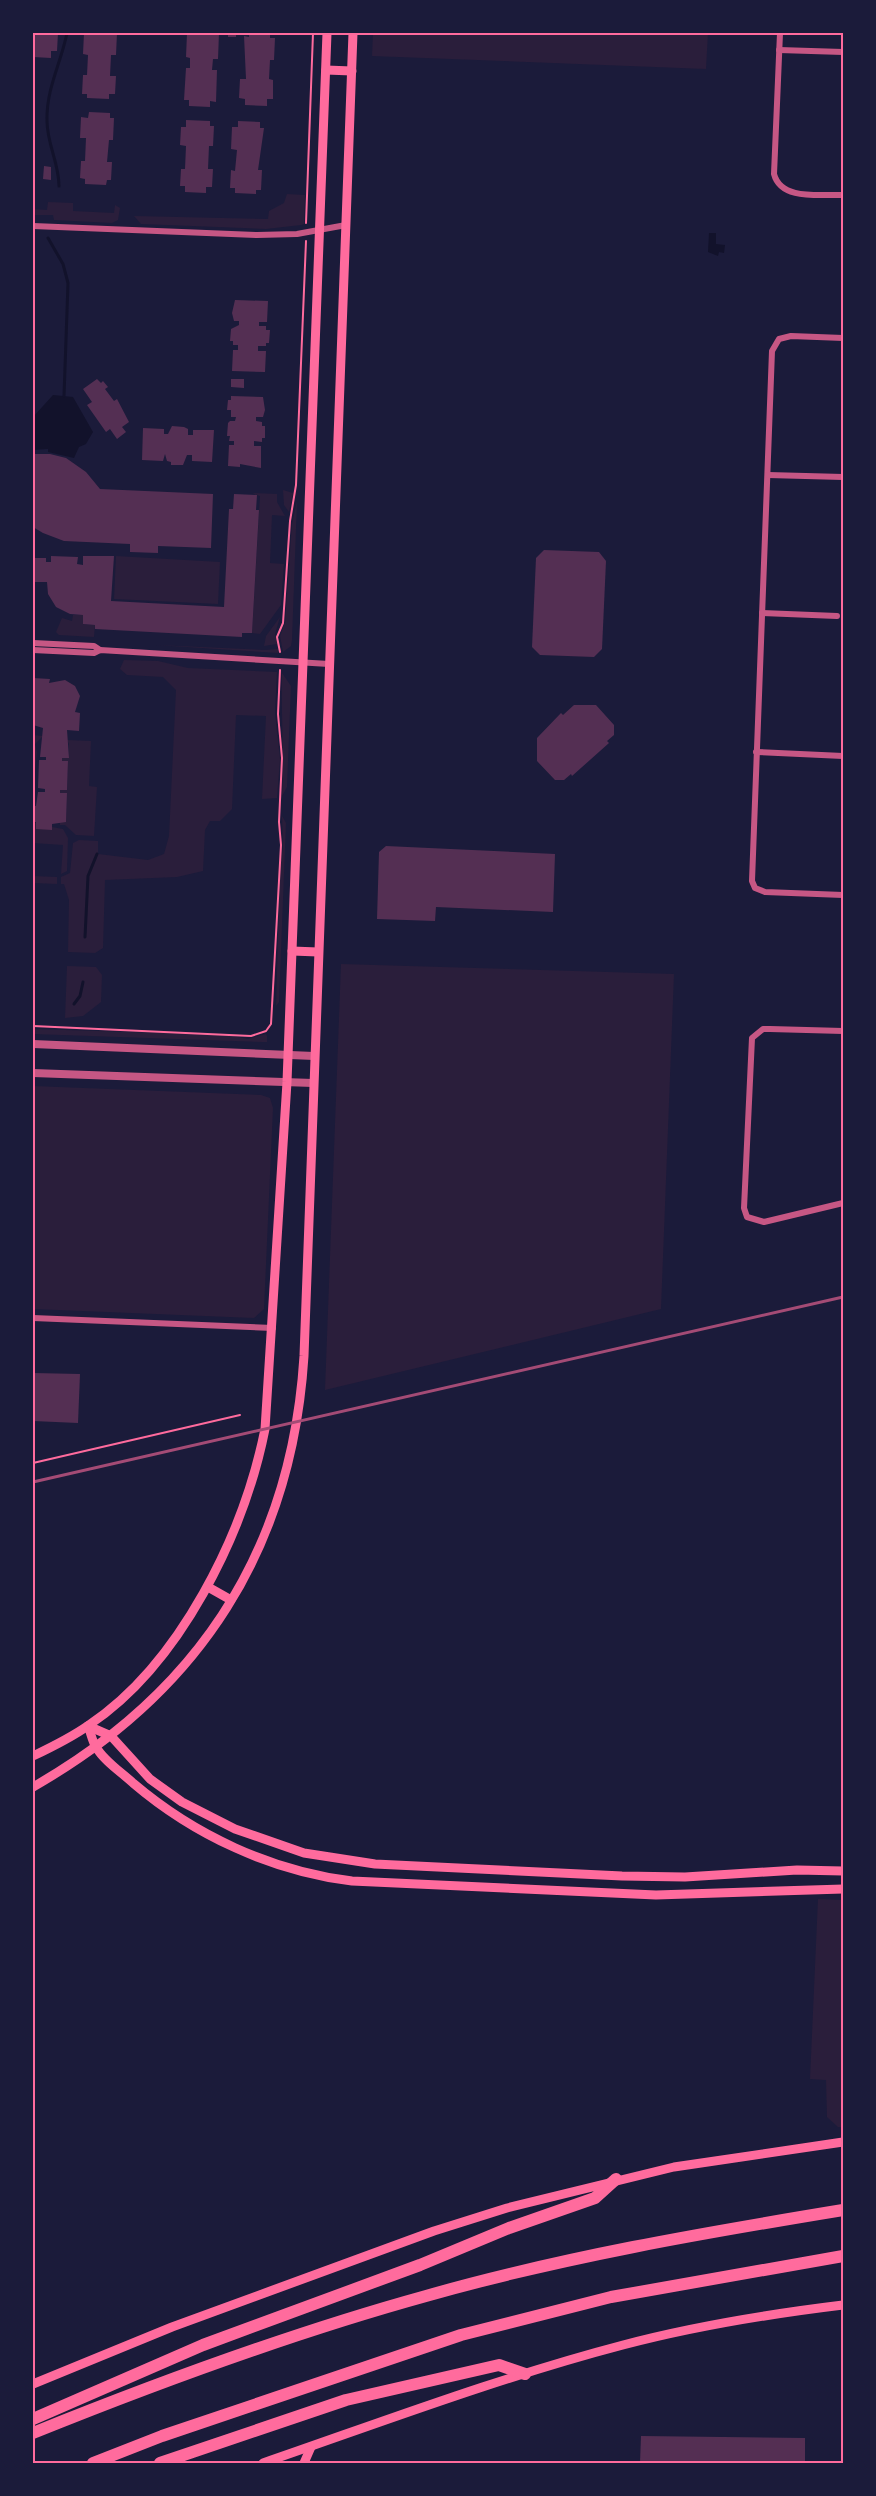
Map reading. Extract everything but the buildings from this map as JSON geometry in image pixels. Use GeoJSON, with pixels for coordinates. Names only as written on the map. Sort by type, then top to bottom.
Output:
{"type":"FeatureCollection","features":[{"type":"Feature","properties":{"kind":"highway"},"geometry":{"type":"LineString","coordinates":[[33,2419],[203,2345],[595,2198],[616,2179]]}},
{"type":"Feature","properties":{"kind":"highway"},"geometry":{"type":"LineString","coordinates":[[33,2433],[233,2357],[427,2295],[609,2252],[843,2210]]}},
{"type":"Feature","properties":{"kind":"highway"},"geometry":{"type":"LineString","coordinates":[[93,2463],[207,2420],[461,2335],[611,2297],[843,2256]]}},
{"type":"Feature","properties":{"kind":"highway"},"geometry":{"type":"LineString","coordinates":[[160,2463],[346,2400],[499,2365],[525,2374]]}},
{"type":"Feature","properties":{"kind":"main road"},"geometry":{"type":"LineString","coordinates":[[33,1756],[88,1726],[137,1682],[161,1654],[208,1587],[239,1520],[260,1455],[267,1411],[287,1082],[327,33]]}},
{"type":"Feature","properties":{"kind":"main road"},"geometry":{"type":"LineString","coordinates":[[33,1786],[111,1736],[162,1690],[211,1634],[231,1600],[273,1513],[299,1413],[304,1356],[353,33]]}},
{"type":"Feature","properties":{"kind":"main road"},"geometry":{"type":"LineString","coordinates":[[326,70],[352,71]]}},
{"type":"Feature","properties":{"kind":"main road"},"geometry":{"type":"LineString","coordinates":[[291,951],[318,952]]}},
{"type":"Feature","properties":{"kind":"main road"},"geometry":{"type":"LineString","coordinates":[[208,1587],[231,1600]]}},
{"type":"Feature","properties":{"kind":"main road"},"geometry":{"type":"LineString","coordinates":[[88,1726],[111,1736],[150,1779],[182,1802],[235,1829],[304,1853],[375,1864],[622,1876],[685,1877],[797,1870],[843,1871]]}},
{"type":"Feature","properties":{"kind":"main road"},"geometry":{"type":"LineString","coordinates":[[88,1726],[96,1747],[141,1790],[185,1822],[252,1855],[313,1875],[352,1881],[694,1895],[843,1889]]}},
{"type":"Feature","properties":{"kind":"main road"},"geometry":{"type":"LineString","coordinates":[[621,1893],[622,1876]]}},
{"type":"Feature","properties":{"kind":"main road"},"geometry":{"type":"LineString","coordinates":[[33,2384],[162,2331],[428,2234],[525,2203],[616,2179],[720,2158],[843,2142]]}},
{"type":"Feature","properties":{"kind":"main road"},"geometry":{"type":"LineString","coordinates":[[263,2463],[525,2374],[623,2345],[698,2327],[843,2306]]}},
{"type":"Feature","properties":{"kind":"main road"},"geometry":{"type":"LineString","coordinates":[[304,2463],[311,2447]]}},
{"type":"Feature","properties":{"kind":"street"},"geometry":{"type":"LineString","coordinates":[[780,33],[774,174],[779,187],[792,193],[843,195]]}},
{"type":"Feature","properties":{"kind":"street"},"geometry":{"type":"LineString","coordinates":[[779,50],[843,52]]}},
{"type":"Feature","properties":{"kind":"street"},"geometry":{"type":"LineString","coordinates":[[33,226],[257,236],[320,231],[346,225]]}},
{"type":"Feature","properties":{"kind":"street"},"geometry":{"type":"LineString","coordinates":[[843,338],[791,336],[779,339],[772,351],[752,881],[755,888],[765,892],[843,895]]}},
{"type":"Feature","properties":{"kind":"street"},"geometry":{"type":"LineString","coordinates":[[768,475],[843,477]]}},
{"type":"Feature","properties":{"kind":"street"},"geometry":{"type":"LineString","coordinates":[[762,613],[837,616]]}},
{"type":"Feature","properties":{"kind":"street"},"geometry":{"type":"LineString","coordinates":[[33,642],[94,646],[100,650],[329,664]]}},
{"type":"Feature","properties":{"kind":"street"},"geometry":{"type":"LineString","coordinates":[[33,650],[94,653],[100,650]]}},
{"type":"Feature","properties":{"kind":"street"},"geometry":{"type":"LineString","coordinates":[[756,752],[843,756]]}},
{"type":"Feature","properties":{"kind":"street"},"geometry":{"type":"LineString","coordinates":[[843,1031],[770,1029],[755,1034],[750,1044],[744,1208],[747,1217],[764,1222],[843,1203]]}},
{"type":"Feature","properties":{"kind":"street"},"geometry":{"type":"LineString","coordinates":[[33,1044],[314,1056]]}},
{"type":"Feature","properties":{"kind":"street"},"geometry":{"type":"LineString","coordinates":[[33,1073],[313,1083]]}},
{"type":"Feature","properties":{"kind":"street"},"geometry":{"type":"LineString","coordinates":[[33,1318],[273,1328]]}},
{"type":"Feature","properties":{"kind":"path"},"geometry":{"type":"LineString","coordinates":[[306,222],[314,33]]}},
{"type":"Feature","properties":{"kind":"path"},"geometry":{"type":"LineString","coordinates":[[280,652],[277,637],[283,623],[290,521],[297,472],[306,251]]}},
{"type":"Feature","properties":{"kind":"path"},"geometry":{"type":"LineString","coordinates":[[33,1026],[251,1036],[266,1031],[272,1017],[281,845],[279,817],[282,758],[278,714],[280,674]]}},
{"type":"Feature","properties":{"kind":"path"},"geometry":{"type":"LineString","coordinates":[[33,1463],[240,1415]]}},
{"type":"Feature","properties":{"kind":"shaded area"},"geometry":{"type":"Polygon","coordinates":[[[373,33],[708,33],[706,69],[372,56],[373,33]]]}},
{"type":"Feature","properties":{"kind":"shaded area"},"geometry":{"type":"Polygon","coordinates":[[[287,194],[305,195],[304,224],[266,229],[141,224],[134,216],[268,219],[269,211],[284,203],[287,194]]]}},
{"type":"Feature","properties":{"kind":"shaded area"},"geometry":{"type":"Polygon","coordinates":[[[48,202],[73,203],[73,211],[114,213],[115,205],[120,208],[118,220],[112,223],[54,220],[53,215],[33,215],[33,209],[47,210],[48,202]]]}},
{"type":"Feature","properties":{"kind":"shaded area"},"geometry":{"type":"Polygon","coordinates":[[[709,233],[716,233],[716,244],[725,245],[724,253],[719,252],[718,256],[708,252],[709,233]]]}},
{"type":"Feature","properties":{"kind":"shaded area"},"geometry":{"type":"Polygon","coordinates":[[[53,395],[73,397],[93,432],[86,444],[79,447],[74,458],[48,452],[48,449],[33,450],[33,417],[53,395]]]}},
{"type":"Feature","properties":{"kind":"shaded area"},"geometry":{"type":"Polygon","coordinates":[[[283,490],[293,493],[289,512],[284,505],[283,490]]]}},
{"type":"Feature","properties":{"kind":"shaded area"},"geometry":{"type":"Polygon","coordinates":[[[252,493],[277,494],[277,502],[285,516],[272,515],[270,563],[284,564],[281,605],[260,634],[252,633],[260,496],[252,493]]]}},
{"type":"Feature","properties":{"kind":"shaded area"},"geometry":{"type":"Polygon","coordinates":[[[297,501],[292,640],[291,646],[283,652],[280,636],[285,623],[292,524],[297,501]]]}},
{"type":"Feature","properties":{"kind":"shaded area"},"geometry":{"type":"Polygon","coordinates":[[[116,556],[220,562],[218,604],[114,599],[116,556]]]}},
{"type":"Feature","properties":{"kind":"shaded area"},"geometry":{"type":"Polygon","coordinates":[[[73,615],[83,615],[83,624],[95,625],[94,637],[59,635],[56,632],[62,618],[72,621],[73,615]]]}},
{"type":"Feature","properties":{"kind":"shaded area"},"geometry":{"type":"Polygon","coordinates":[[[280,617],[275,634],[277,644],[264,646],[266,636],[280,617]]]}},
{"type":"Feature","properties":{"kind":"shaded area"},"geometry":{"type":"Polygon","coordinates":[[[156,645],[278,649],[278,653],[156,645]]]}},
{"type":"Feature","properties":{"kind":"shaded area"},"geometry":{"type":"Polygon","coordinates":[[[124,660],[158,661],[188,668],[277,672],[275,713],[280,759],[277,798],[262,799],[266,716],[236,715],[232,809],[220,821],[210,821],[205,830],[203,871],[177,877],[105,880],[103,948],[95,953],[68,952],[69,900],[64,884],[61,884],[61,877],[70,873],[73,843],[79,840],[98,841],[98,854],[148,860],[164,854],[169,836],[176,690],[163,677],[127,675],[120,669],[124,660]]]}},
{"type":"Feature","properties":{"kind":"shaded area"},"geometry":{"type":"Polygon","coordinates":[[[282,673],[291,686],[287,787],[282,796],[283,765],[282,673]]]}},
{"type":"Feature","properties":{"kind":"shaded area"},"geometry":{"type":"Polygon","coordinates":[[[33,735],[43,736],[35,744],[37,752],[33,792],[33,735]]]}},
{"type":"Feature","properties":{"kind":"shaded area"},"geometry":{"type":"Polygon","coordinates":[[[67,740],[91,741],[89,786],[97,787],[94,836],[76,835],[65,825],[60,825],[60,821],[66,821],[67,794],[60,793],[60,790],[67,790],[68,762],[62,761],[62,758],[69,758],[67,740]]]}},
{"type":"Feature","properties":{"kind":"shaded area"},"geometry":{"type":"Polygon","coordinates":[[[282,816],[286,823],[279,1002],[276,1006],[280,866],[283,848],[282,816]]]}},
{"type":"Feature","properties":{"kind":"shaded area"},"geometry":{"type":"Polygon","coordinates":[[[34,822],[52,829],[52,827],[63,829],[68,838],[67,871],[61,874],[63,845],[33,843],[34,822]]]}},
{"type":"Feature","properties":{"kind":"shaded area"},"geometry":{"type":"Polygon","coordinates":[[[33,876],[57,877],[57,884],[33,883],[33,876]]]}},
{"type":"Feature","properties":{"kind":"shaded area"},"geometry":{"type":"Polygon","coordinates":[[[341,964],[674,974],[661,1309],[325,1390],[341,964]]]}},
{"type":"Feature","properties":{"kind":"shaded area"},"geometry":{"type":"Polygon","coordinates":[[[67,966],[96,967],[102,975],[101,1002],[83,1016],[65,1018],[67,966]]]}},
{"type":"Feature","properties":{"kind":"shaded area"},"geometry":{"type":"Polygon","coordinates":[[[33,1029],[228,1035],[248,1039],[266,1034],[267,1042],[33,1034],[33,1029]]]}},
{"type":"Feature","properties":{"kind":"shaded area"},"geometry":{"type":"Polygon","coordinates":[[[33,1086],[261,1095],[270,1098],[273,1108],[264,1309],[254,1318],[33,1309],[33,1086]]]}},
{"type":"Feature","properties":{"kind":"shaded area"},"geometry":{"type":"Polygon","coordinates":[[[818,1899],[843,1900],[843,2127],[838,2127],[827,2117],[826,2080],[810,2079],[818,1899]]]}},
{"type":"Feature","properties":{"kind":"waterway"},"geometry":{"type":"LineString","coordinates":[[59,186],[49,138],[47,109],[67,33]]}},
{"type":"Feature","properties":{"kind":"waterway"},"geometry":{"type":"LineString","coordinates":[[48,238],[63,264],[68,283],[64,396]]}},
{"type":"Feature","properties":{"kind":"waterway"},"geometry":{"type":"LineString","coordinates":[[85,937],[88,876],[97,854]]}},
{"type":"Feature","properties":{"kind":"waterway"},"geometry":{"type":"LineString","coordinates":[[74,1004],[80,996],[83,982]]}},
{"type":"Feature","properties":{"kind":"railway"},"geometry":{"type":"LineString","coordinates":[[33,1482],[843,1297]]}}]}
